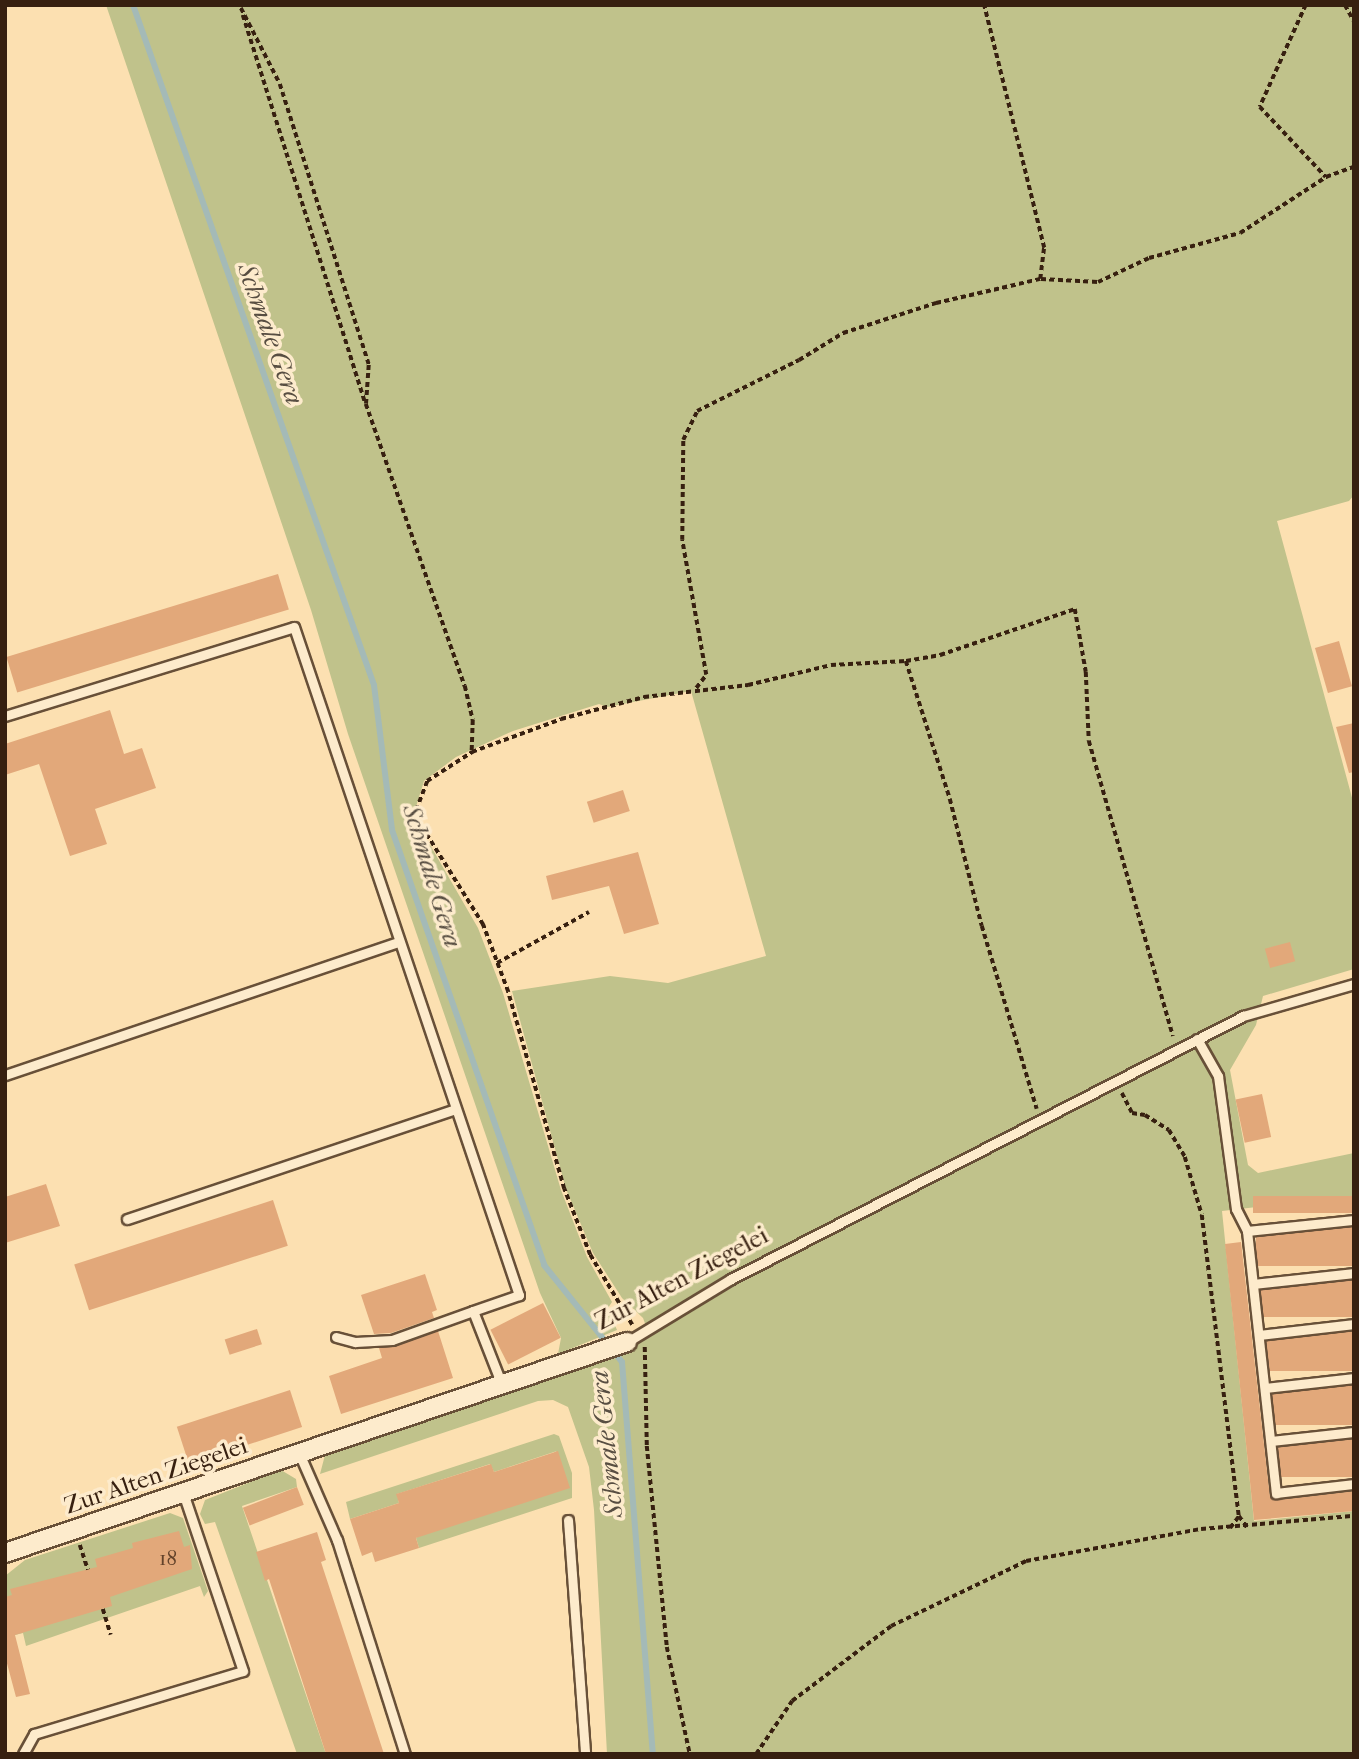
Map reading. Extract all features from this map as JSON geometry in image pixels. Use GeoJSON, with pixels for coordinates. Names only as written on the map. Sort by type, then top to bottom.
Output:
{"type":"FeatureCollection","features":[{"type":"Feature","properties":{"kind":"street","name":"Zur Alten Ziegelei"},"geometry":{"type":"LineString","coordinates":[[5,1553],[633,1339]]}},
{"type":"Feature","properties":{"kind":"lane"},"geometry":{"type":"LineString","coordinates":[[5,716],[294,627],[519,1295],[392,1340],[355,1342],[336,1337]]}},
{"type":"Feature","properties":{"kind":"lane"},"geometry":{"type":"LineString","coordinates":[[5,1075],[399,942]]}},
{"type":"Feature","properties":{"kind":"lane","name":"Zur Alten Ziegelei"},"geometry":{"type":"LineString","coordinates":[[633,1339],[732,1279],[1040,1118],[1243,1016],[1354,984]]}},
{"type":"Feature","properties":{"kind":"lane"},"geometry":{"type":"LineString","coordinates":[[1197,1039],[1218,1076],[1236,1209],[1247,1231],[1276,1493],[1354,1484]]}},
{"type":"Feature","properties":{"kind":"lane"},"geometry":{"type":"LineString","coordinates":[[127,1220],[455,1110]]}},
{"type":"Feature","properties":{"kind":"lane"},"geometry":{"type":"LineString","coordinates":[[1247,1231],[1354,1220]]}},
{"type":"Feature","properties":{"kind":"lane"},"geometry":{"type":"LineString","coordinates":[[1253,1284],[1354,1273]]}},
{"type":"Feature","properties":{"kind":"lane"},"geometry":{"type":"LineString","coordinates":[[473,1311],[502,1385]]}},
{"type":"Feature","properties":{"kind":"lane"},"geometry":{"type":"LineString","coordinates":[[1259,1335],[1354,1324]]}},
{"type":"Feature","properties":{"kind":"lane"},"geometry":{"type":"LineString","coordinates":[[1265,1388],[1354,1378]]}},
{"type":"Feature","properties":{"kind":"lane"},"geometry":{"type":"LineString","coordinates":[[1270,1441],[1354,1432]]}},
{"type":"Feature","properties":{"kind":"lane"},"geometry":{"type":"LineString","coordinates":[[299,1453],[337,1541],[405,1754]]}},
{"type":"Feature","properties":{"kind":"lane"},"geometry":{"type":"LineString","coordinates":[[23,1754],[34,1734],[243,1671],[183,1493]]}},
{"type":"Feature","properties":{"kind":"lane"},"geometry":{"type":"LineString","coordinates":[[568,1520],[585,1754]]}},
{"type":"Feature","properties":{"kind":"path"},"geometry":{"type":"LineString","coordinates":[[984,5],[1044,248],[1040,279]]}},
{"type":"Feature","properties":{"kind":"path"},"geometry":{"type":"LineString","coordinates":[[1306,5],[1260,107],[1326,177]]}},
{"type":"Feature","properties":{"kind":"path"},"geometry":{"type":"LineString","coordinates":[[1345,5],[1354,21]]}},
{"type":"Feature","properties":{"kind":"path"},"geometry":{"type":"LineString","coordinates":[[240,7],[280,84],[369,365],[366,404]]}},
{"type":"Feature","properties":{"kind":"path"},"geometry":{"type":"LineString","coordinates":[[240,7],[366,404],[465,686],[473,720],[472,752]]}},
{"type":"Feature","properties":{"kind":"path"},"geometry":{"type":"LineString","coordinates":[[696,688],[706,675],[682,540],[683,440],[697,411],[799,360],[843,333],[936,303],[1040,279],[1098,282],[1149,258],[1240,233],[1326,177],[1354,167]]}},
{"type":"Feature","properties":{"kind":"path"},"geometry":{"type":"LineString","coordinates":[[690,1754],[667,1647],[647,1446],[647,1365],[590,1255],[564,1189],[497,963],[483,925],[420,824],[416,810],[427,781],[472,752],[571,716],[696,688],[748,685],[831,665],[906,662],[940,655],[1075,609],[1086,672],[1089,741],[1130,897],[1177,1049]]}},
{"type":"Feature","properties":{"kind":"path"},"geometry":{"type":"LineString","coordinates":[[906,662],[950,799],[982,926],[1040,1118]]}},
{"type":"Feature","properties":{"kind":"path"},"geometry":{"type":"LineString","coordinates":[[497,963],[589,912]]}},
{"type":"Feature","properties":{"kind":"path"},"geometry":{"type":"LineString","coordinates":[[1115,1080],[1132,1113],[1145,1115],[1169,1130],[1185,1157],[1202,1215],[1239,1516],[1247,1527]]}},
{"type":"Feature","properties":{"kind":"path"},"geometry":{"type":"LineString","coordinates":[[1229,1528],[1239,1516]]}},
{"type":"Feature","properties":{"kind":"path"},"geometry":{"type":"LineString","coordinates":[[756,1754],[792,1701],[891,1626],[976,1582],[1026,1561],[1082,1549],[1229,1528],[1354,1516]]}},
{"type":"Feature","properties":{"kind":"path"},"geometry":{"type":"LineString","coordinates":[[79,1542],[88,1570]]}},
{"type":"Feature","properties":{"kind":"path"},"geometry":{"type":"LineString","coordinates":[[103,1609],[111,1635]]}},
{"type":"Feature","properties":{"kind":"green space"},"geometry":{"type":"Polygon","coordinates":[[[106,5],[1354,5],[1354,495],[1349,501],[1277,521],[1354,805],[1354,969],[1263,996],[1256,1025],[1230,1070],[1248,1165],[1258,1173],[1354,1153],[1354,1196],[1222,1211],[1254,1521],[1354,1511],[1354,1754],[607,1754],[594,1510],[589,1467],[568,1407],[553,1400],[538,1401],[320,1474],[325,1455],[607,1360],[650,1337],[643,1318],[622,1298],[593,1253],[566,1189],[512,991],[610,976],[668,983],[766,956],[691,691],[607,707],[599,704],[513,731],[456,757],[424,781],[415,810],[418,824],[478,928],[503,993],[561,1190],[587,1257],[612,1302],[608,1308],[617,1330],[558,1354],[561,1338],[540,1293],[348,734],[311,610],[106,5]]]}},
{"type":"Feature","properties":{"kind":"green space"},"geometry":{"type":"Polygon","coordinates":[[[554,1434],[559,1436],[572,1473],[572,1498],[419,1548],[416,1538],[557,1451],[494,1472],[490,1464],[397,1494],[399,1503],[350,1519],[346,1502],[554,1434]]]}},
{"type":"Feature","properties":{"kind":"green space"},"geometry":{"type":"Polygon","coordinates":[[[281,1470],[296,1479],[297,1487],[242,1506],[326,1754],[297,1754],[215,1522],[205,1524],[200,1514],[205,1500],[281,1470]]]}},
{"type":"Feature","properties":{"kind":"green space"},"geometry":{"type":"Polygon","coordinates":[[[170,1513],[183,1518],[208,1591],[204,1597],[200,1586],[26,1646],[23,1633],[11,1636],[5,1622],[5,1576],[25,1560],[170,1513]]]}},
{"type":"Feature","properties":{"kind":"building"},"geometry":{"type":"Polygon","coordinates":[[[278,574],[289,609],[17,692],[6,657],[278,574]]]}},
{"type":"Feature","properties":{"kind":"building"},"geometry":{"type":"Polygon","coordinates":[[[1339,641],[1352,686],[1328,693],[1315,648],[1339,641]]]}},
{"type":"Feature","properties":{"kind":"building"},"geometry":{"type":"Polygon","coordinates":[[[110,710],[124,754],[142,748],[156,788],[95,809],[107,844],[70,856],[39,764],[5,775],[5,744],[110,710]]]}},
{"type":"Feature","properties":{"kind":"building"},"geometry":{"type":"Polygon","coordinates":[[[1354,723],[1354,772],[1349,773],[1336,727],[1354,723]]]}},
{"type":"Feature","properties":{"kind":"building"},"geometry":{"type":"Polygon","coordinates":[[[623,790],[630,811],[594,823],[587,802],[623,790]]]}},
{"type":"Feature","properties":{"kind":"building"},"geometry":{"type":"Polygon","coordinates":[[[638,852],[659,924],[624,934],[609,886],[552,900],[546,876],[638,852]]]}},
{"type":"Feature","properties":{"kind":"building"},"geometry":{"type":"Polygon","coordinates":[[[1290,942],[1295,961],[1270,968],[1265,949],[1290,942]]]}},
{"type":"Feature","properties":{"kind":"building"},"geometry":{"type":"Polygon","coordinates":[[[1262,1094],[1271,1137],[1245,1143],[1236,1100],[1262,1094]]]}},
{"type":"Feature","properties":{"kind":"building"},"geometry":{"type":"Polygon","coordinates":[[[46,1184],[60,1226],[5,1243],[5,1197],[46,1184]]]}},
{"type":"Feature","properties":{"kind":"building"},"geometry":{"type":"Polygon","coordinates":[[[1253,1196],[1354,1196],[1354,1213],[1253,1213],[1253,1196]]]}},
{"type":"Feature","properties":{"kind":"building"},"geometry":{"type":"Polygon","coordinates":[[[273,1200],[288,1246],[89,1310],[74,1265],[273,1200]]]}},
{"type":"Feature","properties":{"kind":"building"},"geometry":{"type":"Polygon","coordinates":[[[1256,1227],[1354,1227],[1354,1266],[1256,1266],[1256,1227]]]}},
{"type":"Feature","properties":{"kind":"building"},"geometry":{"type":"Polygon","coordinates":[[[1241,1242],[1270,1497],[1277,1500],[1354,1491],[1354,1511],[1254,1520],[1225,1244],[1241,1242]]]}},
{"type":"Feature","properties":{"kind":"building"},"geometry":{"type":"Polygon","coordinates":[[[425,1274],[437,1310],[432,1312],[434,1318],[391,1333],[374,1334],[361,1295],[425,1274]]]}},
{"type":"Feature","properties":{"kind":"building"},"geometry":{"type":"Polygon","coordinates":[[[1260,1280],[1354,1280],[1354,1317],[1260,1317],[1260,1280]]]}},
{"type":"Feature","properties":{"kind":"building"},"geometry":{"type":"Polygon","coordinates":[[[543,1303],[561,1338],[508,1365],[490,1330],[543,1303]]]}},
{"type":"Feature","properties":{"kind":"building"},"geometry":{"type":"Polygon","coordinates":[[[257,1329],[262,1344],[230,1355],[225,1340],[257,1329]]]}},
{"type":"Feature","properties":{"kind":"building"},"geometry":{"type":"Polygon","coordinates":[[[438,1331],[453,1378],[341,1414],[329,1376],[382,1358],[379,1348],[438,1331]]]}},
{"type":"Feature","properties":{"kind":"building"},"geometry":{"type":"Polygon","coordinates":[[[1265,1331],[1354,1331],[1354,1371],[1265,1371],[1265,1331]]]}},
{"type":"Feature","properties":{"kind":"building"},"geometry":{"type":"Polygon","coordinates":[[[1272,1385],[1354,1385],[1354,1425],[1272,1425],[1272,1385]]]}},
{"type":"Feature","properties":{"kind":"building"},"geometry":{"type":"Polygon","coordinates":[[[290,1390],[302,1427],[189,1464],[177,1427],[290,1390]]]}},
{"type":"Feature","properties":{"kind":"building"},"geometry":{"type":"Polygon","coordinates":[[[1278,1439],[1354,1439],[1354,1477],[1278,1477],[1278,1439]]]}},
{"type":"Feature","properties":{"kind":"building"},"geometry":{"type":"Polygon","coordinates":[[[558,1451],[570,1488],[416,1538],[419,1548],[375,1562],[372,1552],[362,1556],[350,1519],[399,1503],[396,1494],[491,1464],[494,1472],[558,1451]]]}},
{"type":"Feature","properties":{"kind":"building"},"geometry":{"type":"Polygon","coordinates":[[[297,1487],[304,1505],[250,1526],[243,1508],[297,1487]]]}},
{"type":"Feature","properties":{"kind":"building"},"geometry":{"type":"Polygon","coordinates":[[[179,1531],[184,1547],[190,1545],[192,1569],[110,1597],[112,1606],[15,1635],[30,1694],[16,1697],[5,1656],[5,1597],[12,1595],[10,1589],[97,1567],[95,1559],[133,1548],[132,1543],[179,1531]]]}},
{"type":"Feature","properties":{"kind":"building"},"geometry":{"type":"Polygon","coordinates":[[[317,1532],[326,1560],[321,1562],[384,1754],[326,1754],[269,1579],[265,1581],[256,1552],[317,1532]]]}},
{"type":"Feature","properties":{"kind":"waterway","name":"Schmale Gera"},"geometry":{"type":"LineString","coordinates":[[133,5],[374,685],[392,830],[544,1265],[622,1362],[653,1754]]}}]}
